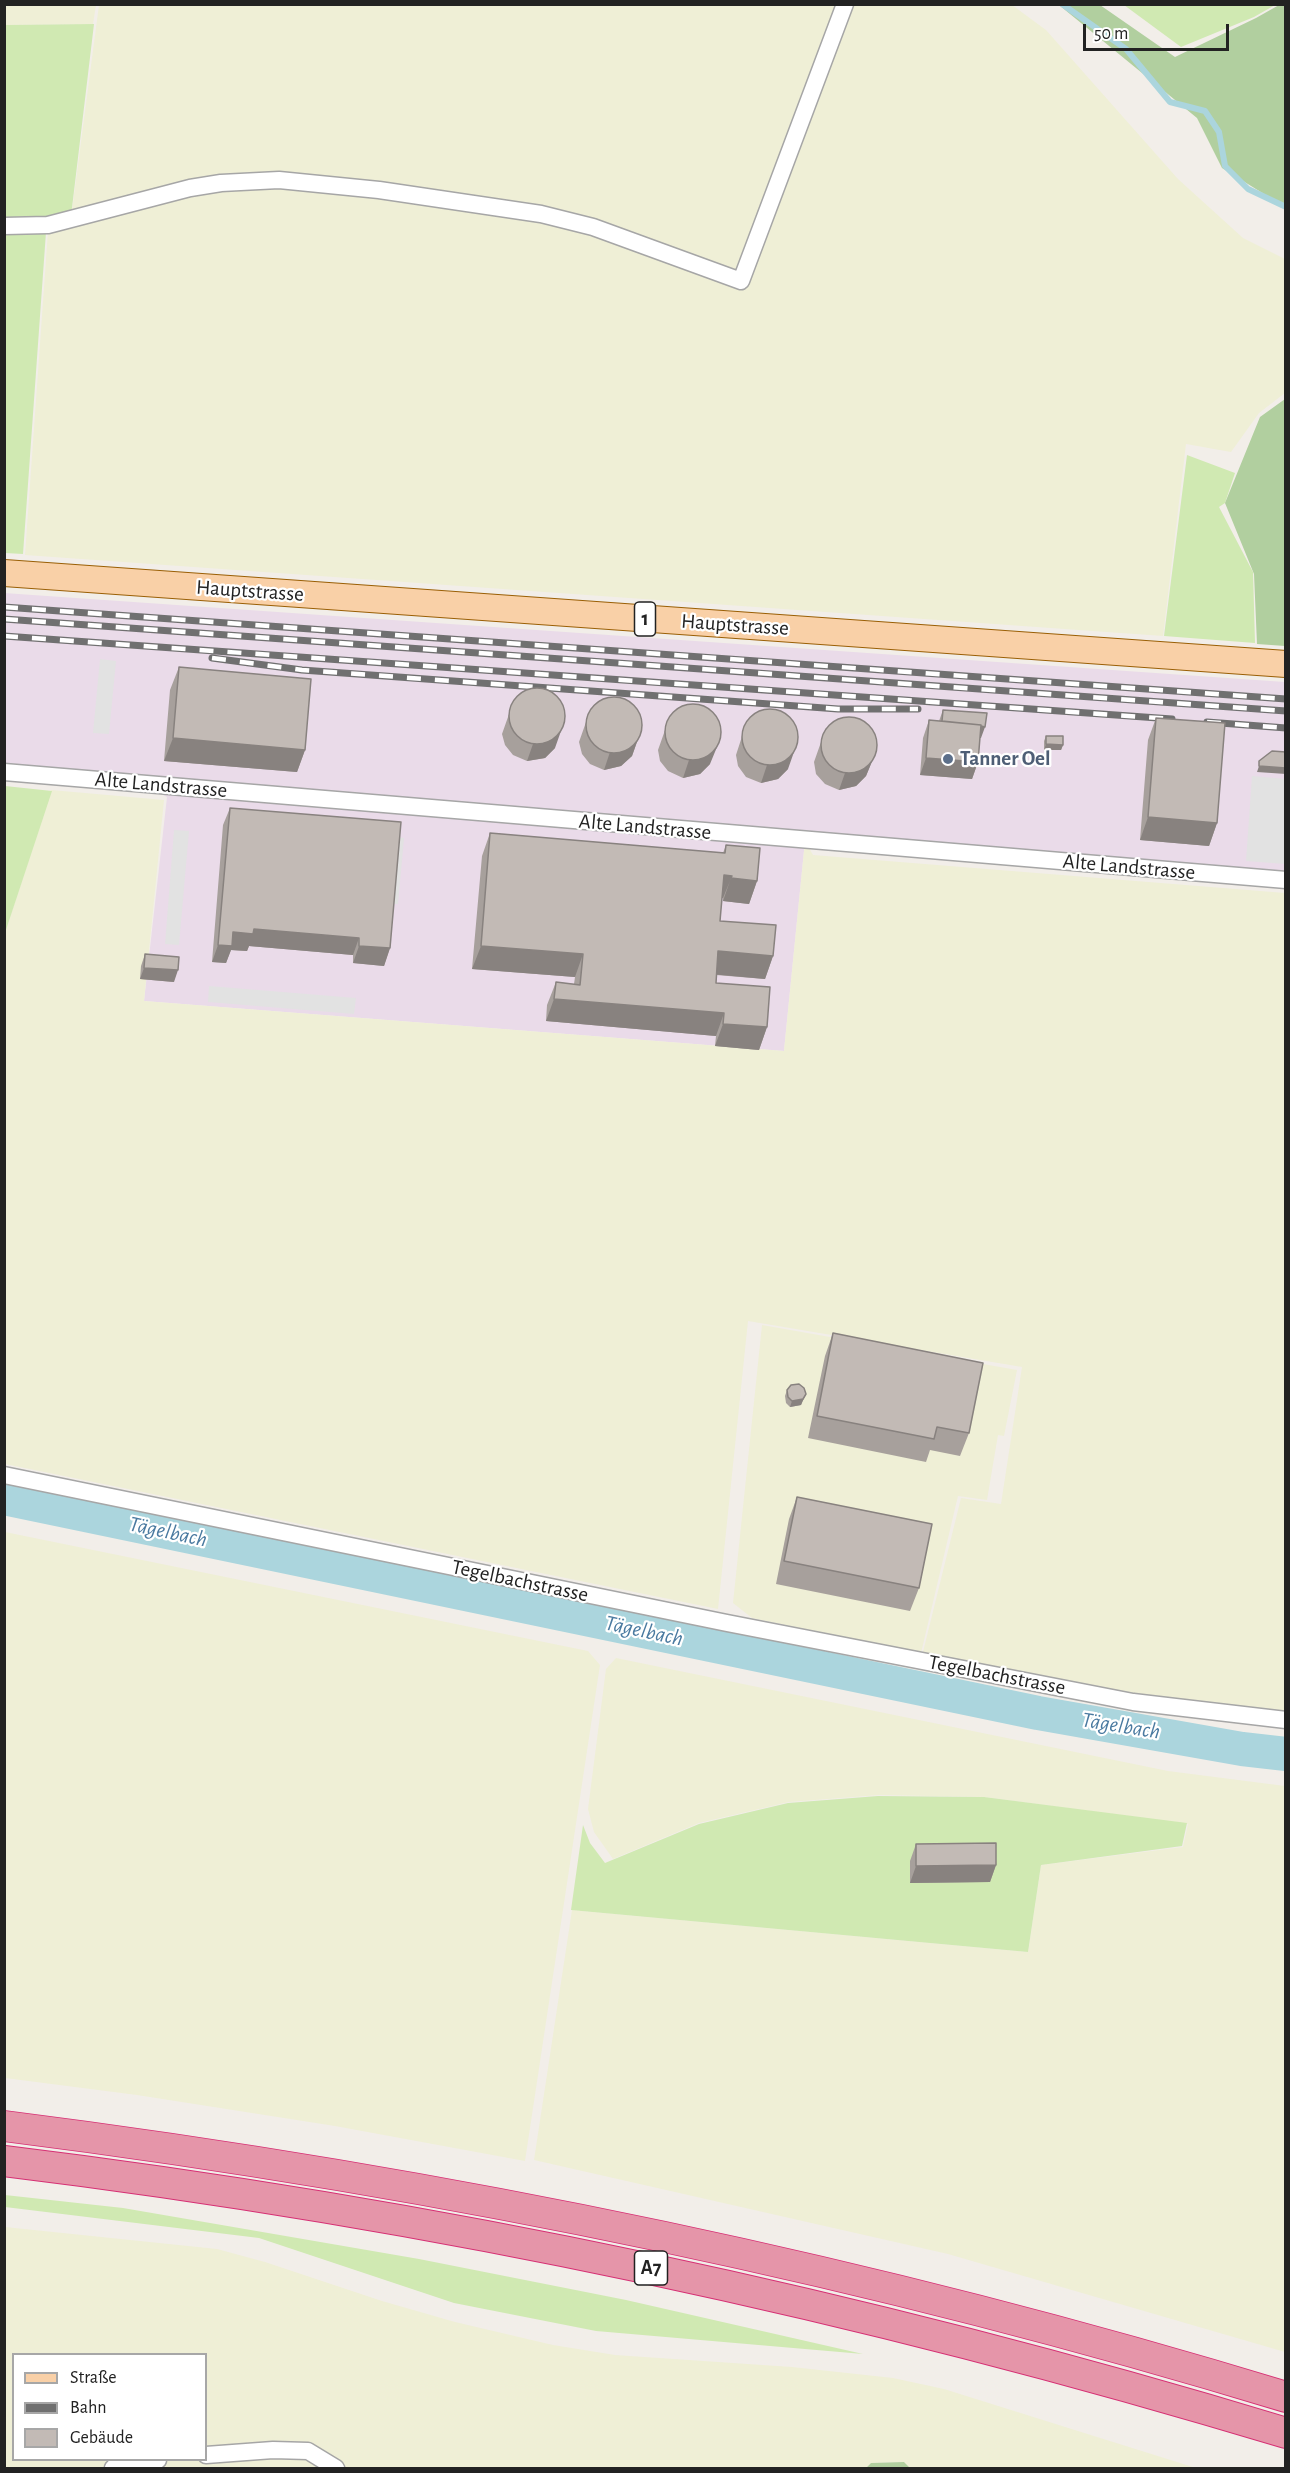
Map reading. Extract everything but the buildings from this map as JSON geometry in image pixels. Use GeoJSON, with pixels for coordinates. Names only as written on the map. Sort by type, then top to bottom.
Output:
{"type":"FeatureCollection","features":[{"type":"Feature","properties":{"kind":"highway","name":"A7"},"geometry":{"type":"LineString","coordinates":[[4,2126],[323,2171],[609,2224],[773,2260],[1007,2317],[1286,2397]]}},
{"type":"Feature","properties":{"kind":"highway","name":"A7"},"geometry":{"type":"LineString","coordinates":[[4,2161],[304,2203],[482,2234],[657,2269],[1003,2352],[1286,2433]]}},
{"type":"Feature","properties":{"kind":"main road","name":"Hauptstrasse"},"geometry":{"type":"LineString","coordinates":[[4,573],[1286,664]]}},
{"type":"Feature","properties":{"kind":"street"},"geometry":{"type":"LineString","coordinates":[[4,226],[48,225],[190,188],[221,183],[279,180],[379,190],[541,214],[593,227],[741,281],[845,4]]}},
{"type":"Feature","properties":{"kind":"street","name":"Alte Landstrasse"},"geometry":{"type":"LineString","coordinates":[[4,772],[1286,880]]}},
{"type":"Feature","properties":{"kind":"street","name":"Tegelbachstrasse"},"geometry":{"type":"LineString","coordinates":[[4,1475],[728,1623],[1133,1702],[1286,1720]]}},
{"type":"Feature","properties":{"kind":"street"},"geometry":{"type":"LineString","coordinates":[[207,2454],[273,2450],[308,2451],[336,2469]]}},
{"type":"Feature","properties":{"kind":"street"},"geometry":{"type":"LineString","coordinates":[[113,2469],[153,2461]]}},
{"type":"Feature","properties":{"kind":"shaded area"},"geometry":{"type":"Polygon","coordinates":[[[4,593],[1285,682],[1285,880],[805,841],[784,1051],[144,1001],[167,797],[139,783],[5,772],[4,593]]]}},
{"type":"Feature","properties":{"kind":"shaded area"},"geometry":{"type":"Polygon","coordinates":[[[100,659],[116,661],[109,734],[93,733],[100,659]]]}},
{"type":"Feature","properties":{"kind":"shaded area"},"geometry":{"type":"Polygon","coordinates":[[[1252,776],[1285,779],[1285,864],[1246,861],[1252,776]]]}},
{"type":"Feature","properties":{"kind":"shaded area"},"geometry":{"type":"Polygon","coordinates":[[[174,830],[189,831],[179,945],[165,944],[174,830]]]}},
{"type":"Feature","properties":{"kind":"shaded area"},"geometry":{"type":"Polygon","coordinates":[[[397,837],[404,838],[398,904],[391,904],[397,837]]]}},
{"type":"Feature","properties":{"kind":"shaded area"},"geometry":{"type":"Polygon","coordinates":[[[209,986],[356,998],[354,1014],[208,1002],[209,986]]]}},
{"type":"Feature","properties":{"kind":"green space"},"geometry":{"type":"Polygon","coordinates":[[[4,5],[96,5],[93,24],[5,25],[4,5]]]}},
{"type":"Feature","properties":{"kind":"green space"},"geometry":{"type":"Polygon","coordinates":[[[99,5],[1012,5],[1046,30],[1178,179],[1243,238],[1285,259],[1285,393],[1259,413],[1231,452],[1186,444],[1163,636],[25,555],[48,231],[71,218],[99,5]]]}},
{"type":"Feature","properties":{"kind":"green space"},"geometry":{"type":"Polygon","coordinates":[[[1059,5],[1100,5],[1175,57],[1279,5],[1285,5],[1285,207],[1222,168],[1197,118],[1059,5]]]}},
{"type":"Feature","properties":{"kind":"green space"},"geometry":{"type":"Polygon","coordinates":[[[1124,5],[1275,5],[1254,17],[1181,47],[1124,5]]]}},
{"type":"Feature","properties":{"kind":"green space"},"geometry":{"type":"Polygon","coordinates":[[[94,24],[71,216],[5,223],[4,25],[94,24]]]}},
{"type":"Feature","properties":{"kind":"green space"},"geometry":{"type":"Polygon","coordinates":[[[46,232],[23,554],[5,553],[4,233],[46,232]]]}},
{"type":"Feature","properties":{"kind":"green space"},"geometry":{"type":"Polygon","coordinates":[[[1285,399],[1285,646],[1257,644],[1254,574],[1225,503],[1260,417],[1285,399]]]}},
{"type":"Feature","properties":{"kind":"green space"},"geometry":{"type":"Polygon","coordinates":[[[1187,455],[1235,473],[1225,503],[1219,507],[1253,572],[1255,643],[1164,636],[1187,455]]]}},
{"type":"Feature","properties":{"kind":"green space"},"geometry":{"type":"Polygon","coordinates":[[[4,786],[52,791],[5,933],[4,786]]]}},
{"type":"Feature","properties":{"kind":"green space"},"geometry":{"type":"Polygon","coordinates":[[[51,790],[164,800],[144,1001],[784,1051],[805,841],[813,855],[1285,893],[1285,1720],[921,1660],[961,1498],[1001,1504],[1022,1367],[748,1321],[718,1609],[5,1464],[5,933],[51,790]]]}},
{"type":"Feature","properties":{"kind":"green space"},"geometry":{"type":"Polygon","coordinates":[[[762,1325],[1017,1370],[1004,1436],[998,1435],[987,1500],[958,1496],[921,1653],[752,1618],[733,1603],[762,1325]]]}},
{"type":"Feature","properties":{"kind":"green space"},"geometry":{"type":"Polygon","coordinates":[[[5,1532],[588,1651],[600,1665],[525,2161],[335,2126],[137,2095],[5,2078],[5,1532]]]}},
{"type":"Feature","properties":{"kind":"green space"},"geometry":{"type":"Polygon","coordinates":[[[616,1658],[1168,1771],[1285,1786],[1285,2352],[948,2254],[534,2160],[572,1910],[1028,1952],[1041,1865],[1183,1847],[1188,1824],[984,1797],[879,1795],[789,1802],[699,1823],[613,1859],[594,1832],[588,1809],[606,1669],[616,1658]]]}},
{"type":"Feature","properties":{"kind":"green space"},"geometry":{"type":"Polygon","coordinates":[[[878,1796],[984,1797],[1187,1823],[1182,1846],[1041,1865],[1028,1952],[571,1910],[583,1825],[590,1843],[605,1863],[699,1824],[788,1803],[878,1796]]]}},
{"type":"Feature","properties":{"kind":"green space"},"geometry":{"type":"Polygon","coordinates":[[[5,2195],[123,2208],[419,2259],[626,2300],[863,2354],[596,2331],[454,2303],[259,2238],[5,2207],[5,2195]]]}},
{"type":"Feature","properties":{"kind":"green space"},"geometry":{"type":"Polygon","coordinates":[[[5,2227],[217,2249],[455,2322],[553,2345],[615,2355],[792,2367],[893,2378],[944,2389],[1196,2468],[909,2468],[904,2462],[871,2463],[866,2468],[5,2468],[5,2227]]]}},
{"type":"Feature","properties":{"kind":"green space"},"geometry":{"type":"Polygon","coordinates":[[[904,2462],[910,2468],[866,2468],[871,2463],[904,2462]]]}},
{"type":"Feature","properties":{"kind":"waterway"},"geometry":{"type":"LineString","coordinates":[[1062,4],[1126,49],[1170,102],[1205,111],[1219,132],[1225,166],[1248,189],[1286,207]]}},
{"type":"Feature","properties":{"kind":"waterway","name":"Tägelbach"},"geometry":{"type":"LineString","coordinates":[[4,1498],[1038,1713],[1242,1749],[1286,1754]]}},
{"type":"Feature","properties":{"kind":"railway"},"geometry":{"type":"LineString","coordinates":[[4,607],[1286,699]]}},
{"type":"Feature","properties":{"kind":"railway"},"geometry":{"type":"LineString","coordinates":[[4,619],[1286,711]]}},
{"type":"Feature","properties":{"kind":"railway"},"geometry":{"type":"LineString","coordinates":[[4,636],[1172,719]]}},
{"type":"Feature","properties":{"kind":"railway"},"geometry":{"type":"LineString","coordinates":[[212,658],[302,670],[838,709],[918,709]]}},
{"type":"Feature","properties":{"kind":"railway"},"geometry":{"type":"LineString","coordinates":[[1207,722],[1286,728]]}},
{"type":"Feature","properties":{"kind":"place","name":"Tanner Oel"},"geometry":{"type":"Point","coordinates":[948,759]}}]}
